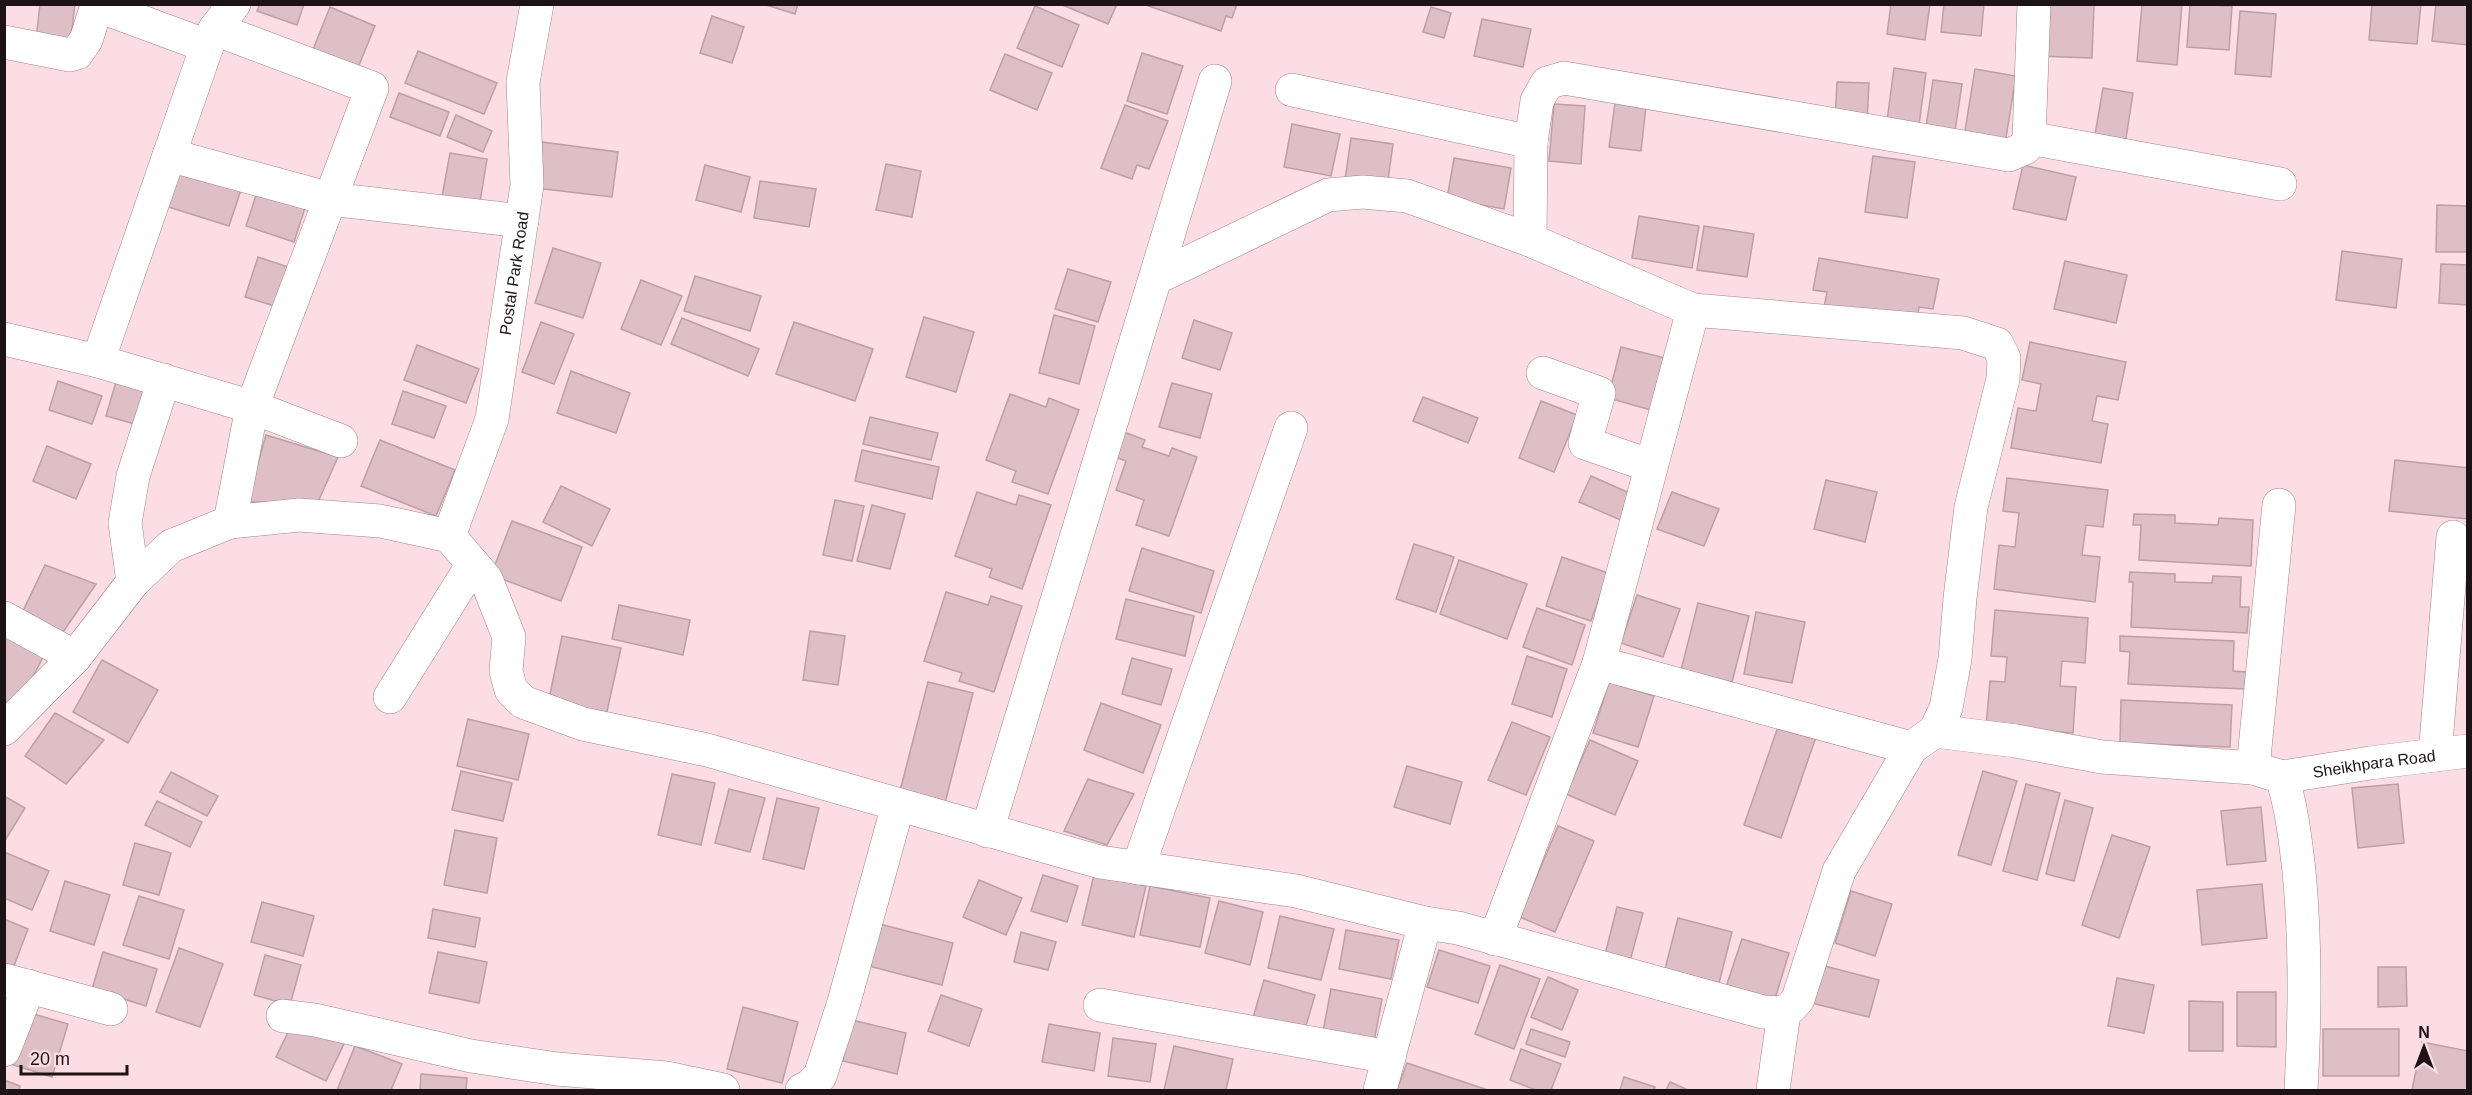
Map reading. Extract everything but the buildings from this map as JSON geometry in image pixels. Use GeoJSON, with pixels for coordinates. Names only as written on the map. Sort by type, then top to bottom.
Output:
{"type":"FeatureCollection","features":[{"type":"Feature","properties":{"kind":"street","name":"Postal Park Road"},"geometry":{"type":"LineString","coordinates":[[449,536],[492,419],[527,185],[523,82],[537,4]]}},
{"type":"Feature","properties":{"kind":"street"},"geometry":{"type":"LineString","coordinates":[[1530,240],[1531,142],[1537,101],[1547,83],[1564,78],[2009,155],[2025,148],[2029,138],[2034,4]]}},
{"type":"Feature","properties":{"kind":"street"},"geometry":{"type":"LineString","coordinates":[[4,42],[70,55],[77,53],[86,40],[95,12],[104,8],[219,27],[372,88],[252,407],[230,522]]}},
{"type":"Feature","properties":{"kind":"street"},"geometry":{"type":"LineString","coordinates":[[98,362],[169,155],[219,27]]}},
{"type":"Feature","properties":{"kind":"street"},"geometry":{"type":"LineString","coordinates":[[987,831],[1215,81]]}},
{"type":"Feature","properties":{"kind":"street"},"geometry":{"type":"LineString","coordinates":[[1292,90],[1531,142]]}},
{"type":"Feature","properties":{"kind":"street"},"geometry":{"type":"LineString","coordinates":[[2029,138],[2280,184]]}},
{"type":"Feature","properties":{"kind":"street"},"geometry":{"type":"LineString","coordinates":[[169,155],[330,199],[522,220]]}},
{"type":"Feature","properties":{"kind":"street"},"geometry":{"type":"LineString","coordinates":[[4,729],[75,657],[133,582],[171,546],[230,522],[299,515],[380,521],[449,536],[486,579],[509,637],[506,671],[511,690],[523,702],[583,724],[707,750],[805,776],[987,831],[1100,862],[1296,891],[1425,923],[1458,928],[1763,1012],[1784,1013],[1791,1008],[1798,999],[1839,871],[1923,739],[1946,708],[1955,659],[1971,507],[2004,379],[2004,358],[1997,344],[1963,333],[1694,310],[1530,240],[1407,196],[1363,192],[1328,195],[1156,278]]}},
{"type":"Feature","properties":{"kind":"street"},"geometry":{"type":"LineString","coordinates":[[1495,939],[1599,663],[1694,310]]}},
{"type":"Feature","properties":{"kind":"street"},"geometry":{"type":"LineString","coordinates":[[4,339],[164,380],[252,407],[341,441]]}},
{"type":"Feature","properties":{"kind":"street"},"geometry":{"type":"LineString","coordinates":[[1543,373],[1599,393],[1585,443],[1652,466]]}},
{"type":"Feature","properties":{"kind":"street"},"geometry":{"type":"LineString","coordinates":[[133,582],[125,523],[133,476],[164,380]]}},
{"type":"Feature","properties":{"kind":"street"},"geometry":{"type":"LineString","coordinates":[[1138,868],[1291,428]]}},
{"type":"Feature","properties":{"kind":"street"},"geometry":{"type":"LineString","coordinates":[[2279,505],[2268,773],[2292,809],[2303,915],[2304,1046],[2301,1090]]}},
{"type":"Feature","properties":{"kind":"street"},"geometry":{"type":"LineString","coordinates":[[2435,755],[2453,537]]}},
{"type":"Feature","properties":{"kind":"street"},"geometry":{"type":"LineString","coordinates":[[390,697],[472,564]]}},
{"type":"Feature","properties":{"kind":"street"},"geometry":{"type":"LineString","coordinates":[[4,618],[75,657]]}},
{"type":"Feature","properties":{"kind":"street","name":"Sheikhpara Road"},"geometry":{"type":"LineString","coordinates":[[1599,663],[1923,739],[2016,741],[2102,757],[2268,773],[2468,751]]}},
{"type":"Feature","properties":{"kind":"street"},"geometry":{"type":"LineString","coordinates":[[802,1090],[820,1076],[844,1002],[898,805]]}},
{"type":"Feature","properties":{"kind":"street"},"geometry":{"type":"LineString","coordinates":[[1380,1090],[1425,923]]}},
{"type":"Feature","properties":{"kind":"street"},"geometry":{"type":"LineString","coordinates":[[4,1050],[17,983],[111,1009]]}},
{"type":"Feature","properties":{"kind":"street"},"geometry":{"type":"LineString","coordinates":[[1100,1005],[1389,1057]]}},
{"type":"Feature","properties":{"kind":"street"},"geometry":{"type":"LineString","coordinates":[[1773,1090],[1784,1013]]}},
{"type":"Feature","properties":{"kind":"street"},"geometry":{"type":"LineString","coordinates":[[283,1016],[315,1020],[471,1056],[557,1069],[666,1078],[723,1090]]}}]}
